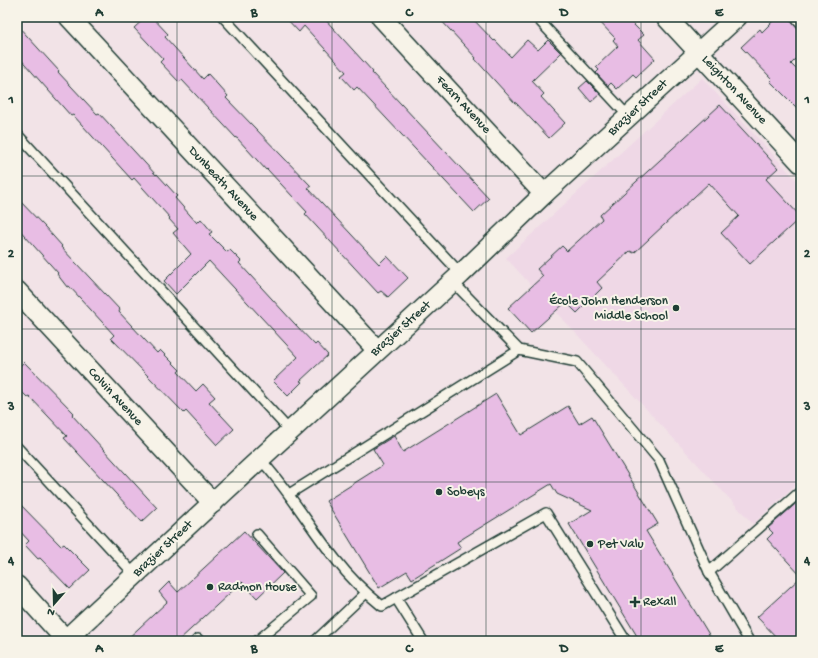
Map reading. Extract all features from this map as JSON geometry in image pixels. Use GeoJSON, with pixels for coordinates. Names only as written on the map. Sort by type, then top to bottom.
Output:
{"type":"FeatureCollection","features":[{"type":"Feature","properties":{"kind":"street","name":"Dunbeath Avenue"},"geometry":{"type":"LineString","coordinates":[[69,17],[377,350]]}},
{"type":"Feature","properties":{"kind":"street","name":"Fearn Avenue"},"geometry":{"type":"LineString","coordinates":[[381,17],[544,194]]}},
{"type":"Feature","properties":{"kind":"street","name":"Leighton Avenue"},"geometry":{"type":"LineString","coordinates":[[666,17],[801,163]]}},
{"type":"Feature","properties":{"kind":"street","name":"Brazier Street"},"geometry":{"type":"LineString","coordinates":[[72,638],[135,575],[212,503],[457,278],[544,194],[737,17]]}},
{"type":"Feature","properties":{"kind":"street","name":"Colvin Avenue"},"geometry":{"type":"LineString","coordinates":[[17,291],[212,503]]}},
{"type":"Feature","properties":{"kind":"street"},"geometry":{"type":"LineString","coordinates":[[17,586],[72,638]]}},
{"type":"Feature","properties":{"kind":"lane"},"geometry":{"type":"LineString","coordinates":[[223,17],[457,278],[519,350],[576,362],[659,460],[709,572],[749,641]]}},
{"type":"Feature","properties":{"kind":"lane"},"geometry":{"type":"LineString","coordinates":[[536,17],[629,117]]}},
{"type":"Feature","properties":{"kind":"lane"},"geometry":{"type":"LineString","coordinates":[[795,17],[801,23]]}},
{"type":"Feature","properties":{"kind":"lane"},"geometry":{"type":"LineString","coordinates":[[17,134],[290,431]]}},
{"type":"Feature","properties":{"kind":"lane"},"geometry":{"type":"LineString","coordinates":[[289,494],[519,350]]}},
{"type":"Feature","properties":{"kind":"lane"},"geometry":{"type":"LineString","coordinates":[[17,447],[135,575]]}},
{"type":"Feature","properties":{"kind":"lane"},"geometry":{"type":"LineString","coordinates":[[260,459],[274,474],[289,494],[337,562],[366,593],[382,606],[546,513],[626,641]]}},
{"type":"Feature","properties":{"kind":"lane"},"geometry":{"type":"LineString","coordinates":[[709,572],[801,491]]}},
{"type":"Feature","properties":{"kind":"lane"},"geometry":{"type":"LineString","coordinates":[[257,534],[311,596],[257,641]]}},
{"type":"Feature","properties":{"kind":"lane"},"geometry":{"type":"LineString","coordinates":[[315,641],[366,593]]}},
{"type":"Feature","properties":{"kind":"lane"},"geometry":{"type":"LineString","coordinates":[[396,598],[423,641]]}},
{"type":"Feature","properties":{"kind":"shaded area","name":"École John Henderson Middle School"},"geometry":{"type":"Polygon","coordinates":[[[702,78],[801,185],[801,480],[753,524],[506,258],[702,78]]]}},
{"type":"Feature","properties":{"kind":"building"},"geometry":{"type":"Polygon","coordinates":[[[146,17],[152,17],[168,34],[165,37],[203,79],[208,74],[228,96],[226,98],[311,186],[308,188],[379,264],[387,256],[408,278],[388,297],[381,291],[378,293],[305,214],[307,212],[267,169],[266,170],[182,80],[179,82],[160,62],[163,59],[134,28],[146,17]]]}},
{"type":"Feature","properties":{"kind":"building"},"geometry":{"type":"Polygon","coordinates":[[[285,17],[323,17],[373,72],[372,73],[489,198],[474,212],[357,87],[354,90],[341,76],[346,72],[304,26],[299,32],[285,17]]]}},
{"type":"Feature","properties":{"kind":"building"},"geometry":{"type":"Polygon","coordinates":[[[438,17],[471,17],[511,57],[527,40],[538,50],[548,40],[561,53],[532,81],[544,94],[541,97],[565,123],[549,138],[515,103],[438,17]]]}},
{"type":"Feature","properties":{"kind":"building"},"geometry":{"type":"Polygon","coordinates":[[[595,17],[626,17],[644,35],[638,40],[655,59],[636,77],[633,74],[617,89],[611,83],[608,86],[596,73],[599,70],[596,67],[618,46],[613,40],[615,38],[595,17]]]}},
{"type":"Feature","properties":{"kind":"building"},"geometry":{"type":"Polygon","coordinates":[[[777,17],[787,17],[801,33],[801,54],[791,64],[801,74],[801,112],[770,81],[772,79],[741,47],[760,29],[762,32],[777,17]]]}},
{"type":"Feature","properties":{"kind":"building"},"geometry":{"type":"Polygon","coordinates":[[[17,25],[97,114],[99,113],[177,196],[175,198],[197,223],[201,219],[212,232],[209,234],[227,252],[230,250],[241,261],[239,263],[294,323],[315,345],[317,343],[328,355],[300,381],[302,382],[288,396],[273,381],[298,357],[209,261],[176,294],[164,281],[191,254],[173,233],[178,229],[134,178],[132,180],[73,115],[71,116],[17,55],[17,25]]]}},
{"type":"Feature","properties":{"kind":"building"},"geometry":{"type":"Polygon","coordinates":[[[587,81],[600,94],[591,102],[579,88],[587,81]]]}},
{"type":"Feature","properties":{"kind":"building"},"geometry":{"type":"Polygon","coordinates":[[[720,105],[778,168],[766,179],[801,217],[750,264],[721,233],[739,216],[709,183],[634,253],[630,251],[597,282],[602,288],[577,313],[566,302],[531,333],[508,308],[543,276],[537,269],[562,246],[567,251],[602,219],[600,215],[720,105]]]}},
{"type":"Feature","properties":{"kind":"building"},"geometry":{"type":"Polygon","coordinates":[[[17,198],[120,310],[119,312],[157,353],[160,350],[180,370],[178,372],[196,391],[203,384],[215,397],[209,402],[234,429],[217,445],[186,411],[184,413],[111,338],[114,335],[69,286],[67,287],[57,274],[58,273],[17,227],[17,198]]]}},
{"type":"Feature","properties":{"kind":"building"},"geometry":{"type":"Polygon","coordinates":[[[24,362],[74,413],[72,415],[157,508],[142,522],[64,438],[67,436],[29,396],[27,397],[17,387],[17,369],[24,362]]]}},
{"type":"Feature","properties":{"kind":"building"},"geometry":{"type":"Polygon","coordinates":[[[496,394],[521,435],[568,406],[579,424],[592,416],[658,524],[646,531],[713,641],[640,641],[569,524],[592,510],[557,494],[551,484],[457,542],[461,548],[412,579],[407,571],[379,588],[326,501],[383,465],[373,449],[394,436],[403,452],[496,394]]]}},
{"type":"Feature","properties":{"kind":"building"},"geometry":{"type":"Polygon","coordinates":[[[801,499],[801,576],[767,539],[773,533],[768,528],[801,499]]]}},
{"type":"Feature","properties":{"kind":"building"},"geometry":{"type":"Polygon","coordinates":[[[17,501],[61,546],[64,544],[90,570],[70,589],[25,545],[29,541],[17,528],[17,501]]]}},
{"type":"Feature","properties":{"kind":"building","name":"Radmon House"},"geometry":{"type":"Polygon","coordinates":[[[244,531],[283,573],[257,598],[242,582],[178,641],[125,641],[167,602],[159,592],[169,582],[178,592],[244,531]]]}},
{"type":"Feature","properties":{"kind":"building"},"geometry":{"type":"Polygon","coordinates":[[[801,577],[801,641],[780,641],[757,617],[801,577]]]}},
{"type":"Feature","properties":{"kind":"place","name":"École John Henderson Middle School"},"geometry":{"type":"Point","coordinates":[676,308]}},
{"type":"Feature","properties":{"kind":"place","name":"Sobeys"},"geometry":{"type":"Point","coordinates":[439,492]}},
{"type":"Feature","properties":{"kind":"place","name":"Pet Valu"},"geometry":{"type":"Point","coordinates":[590,544]}},
{"type":"Feature","properties":{"kind":"place","name":"Radmon House"},"geometry":{"type":"Point","coordinates":[210,587]}},
{"type":"Feature","properties":{"kind":"place","name":"Rexall"},"geometry":{"type":"Point","coordinates":[635,602]}}]}
